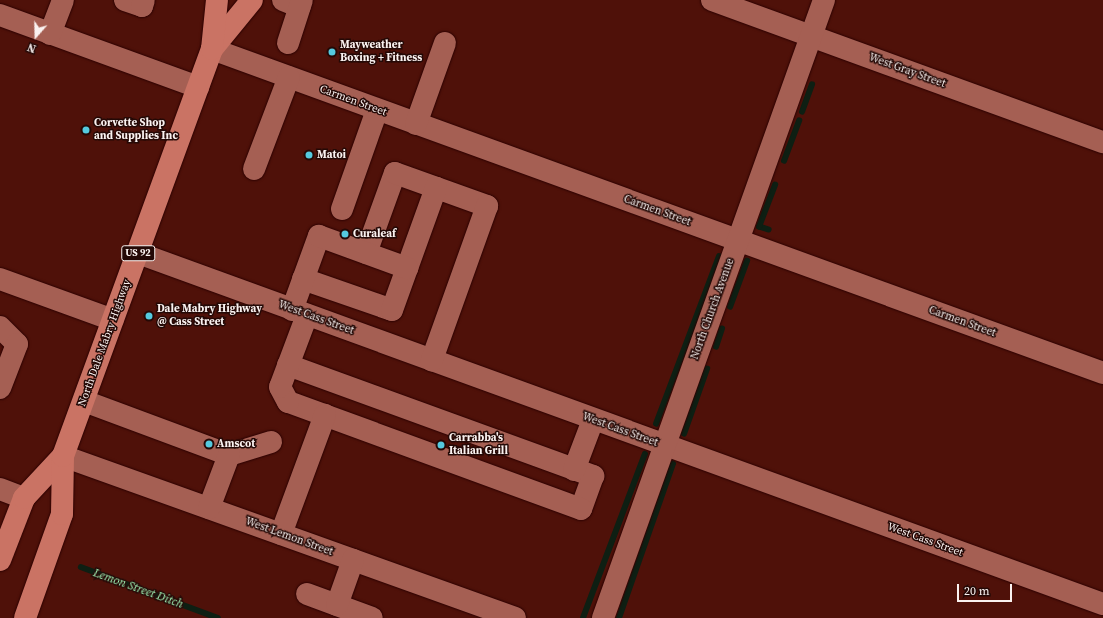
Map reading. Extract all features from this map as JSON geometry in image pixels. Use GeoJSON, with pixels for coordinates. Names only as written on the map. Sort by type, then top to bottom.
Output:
{"type":"FeatureCollection","features":[{"type":"Feature","properties":{"kind":"main road","name":"North Dale Mabry Highway"},"geometry":{"type":"LineString","coordinates":[[25,618],[62,514],[63,456],[212,49],[217,0]]}},
{"type":"Feature","properties":{"kind":"main road","name":"North Dale Mabry Highway"},"geometry":{"type":"LineString","coordinates":[[212,49],[252,0]]}},
{"type":"Feature","properties":{"kind":"main road","name":"North Dale Mabry Highway"},"geometry":{"type":"LineString","coordinates":[[0,560],[24,498],[63,456]]}},
{"type":"Feature","properties":{"kind":"street"},"geometry":{"type":"LineString","coordinates":[[50,34],[63,0]]}},
{"type":"Feature","properties":{"kind":"street"},"geometry":{"type":"LineString","coordinates":[[125,0],[142,6],[144,0]]}},
{"type":"Feature","properties":{"kind":"street","name":"West Gray Street"},"geometry":{"type":"LineString","coordinates":[[712,0],[1103,142]]}},
{"type":"Feature","properties":{"kind":"street","name":"North Church Avenue"},"geometry":{"type":"LineString","coordinates":[[602,618],[662,445],[738,241],[824,0]]}},
{"type":"Feature","properties":{"kind":"street"},"geometry":{"type":"LineString","coordinates":[[288,43],[295,2]]}},
{"type":"Feature","properties":{"kind":"street"},"geometry":{"type":"LineString","coordinates":[[0,15],[198,87]]}},
{"type":"Feature","properties":{"kind":"street"},"geometry":{"type":"LineString","coordinates":[[416,124],[445,43]]}},
{"type":"Feature","properties":{"kind":"street","name":"Carmen Street"},"geometry":{"type":"LineString","coordinates":[[212,49],[1103,373]]}},
{"type":"Feature","properties":{"kind":"street"},"geometry":{"type":"LineString","coordinates":[[254,169],[288,77]]}},
{"type":"Feature","properties":{"kind":"street"},"geometry":{"type":"LineString","coordinates":[[342,209],[377,110]]}},
{"type":"Feature","properties":{"kind":"street"},"geometry":{"type":"LineString","coordinates":[[366,253],[395,173],[487,206],[432,360]]}},
{"type":"Feature","properties":{"kind":"street"},"geometry":{"type":"LineString","coordinates":[[303,279],[392,310],[436,188]]}},
{"type":"Feature","properties":{"kind":"street"},"geometry":{"type":"LineString","coordinates":[[288,365],[593,476],[581,509],[288,402],[280,387],[288,365],[299,313],[303,279],[319,236],[407,268]]}},
{"type":"Feature","properties":{"kind":"street","name":"West Cass Street"},"geometry":{"type":"LineString","coordinates":[[138,253],[593,420],[1103,604]]}},
{"type":"Feature","properties":{"kind":"street"},"geometry":{"type":"LineString","coordinates":[[0,279],[113,320]]}},
{"type":"Feature","properties":{"kind":"street"},"geometry":{"type":"LineString","coordinates":[[0,327],[17,344],[0,388]]}},
{"type":"Feature","properties":{"kind":"street"},"geometry":{"type":"LineString","coordinates":[[84,401],[228,455],[271,442]]}},
{"type":"Feature","properties":{"kind":"street"},"geometry":{"type":"LineString","coordinates":[[281,534],[325,415]]}},
{"type":"Feature","properties":{"kind":"street"},"geometry":{"type":"LineString","coordinates":[[574,470],[593,420]]}},
{"type":"Feature","properties":{"kind":"street"},"geometry":{"type":"LineString","coordinates":[[209,508],[228,455]]}},
{"type":"Feature","properties":{"kind":"street","name":"West Lemon Street"},"geometry":{"type":"LineString","coordinates":[[63,456],[515,618]]}},
{"type":"Feature","properties":{"kind":"street"},"geometry":{"type":"LineString","coordinates":[[0,489],[24,498]]}},
{"type":"Feature","properties":{"kind":"street"},"geometry":{"type":"LineString","coordinates":[[337,605],[353,560]]}},
{"type":"Feature","properties":{"kind":"street"},"geometry":{"type":"LineString","coordinates":[[307,594],[372,618]]}},
{"type":"Feature","properties":{"kind":"waterway"},"geometry":{"type":"LineString","coordinates":[[802,112],[812,85]]}},
{"type":"Feature","properties":{"kind":"waterway"},"geometry":{"type":"LineString","coordinates":[[784,161],[799,121]]}},
{"type":"Feature","properties":{"kind":"waterway"},"geometry":{"type":"LineString","coordinates":[[769,230],[759,227],[775,185]]}},
{"type":"Feature","properties":{"kind":"waterway"},"geometry":{"type":"LineString","coordinates":[[656,424],[719,256]]}},
{"type":"Feature","properties":{"kind":"waterway"},"geometry":{"type":"LineString","coordinates":[[730,307],[747,261]]}},
{"type":"Feature","properties":{"kind":"waterway"},"geometry":{"type":"LineString","coordinates":[[716,347],[722,329]]}},
{"type":"Feature","properties":{"kind":"waterway"},"geometry":{"type":"LineString","coordinates":[[684,434],[707,369]]}},
{"type":"Feature","properties":{"kind":"waterway"},"geometry":{"type":"LineString","coordinates":[[583,618],[645,454]]}},
{"type":"Feature","properties":{"kind":"waterway"},"geometry":{"type":"LineString","coordinates":[[619,618],[673,464]]}},
{"type":"Feature","properties":{"kind":"waterway","name":"Lemon Street Ditch"},"geometry":{"type":"LineString","coordinates":[[81,567],[218,618]]}},
{"type":"Feature","properties":{"kind":"place","name":"Mayweather Boxing + Fitness"},"geometry":{"type":"Point","coordinates":[332,52]}},
{"type":"Feature","properties":{"kind":"place","name":"Corvette Shop and Supplies Inc"},"geometry":{"type":"Point","coordinates":[86,130]}},
{"type":"Feature","properties":{"kind":"place","name":"Matoi"},"geometry":{"type":"Point","coordinates":[309,155]}},
{"type":"Feature","properties":{"kind":"place","name":"Curaleaf"},"geometry":{"type":"Point","coordinates":[345,234]}},
{"type":"Feature","properties":{"kind":"place","name":"Dale Mabry Highway @ Cass Street"},"geometry":{"type":"Point","coordinates":[149,316]}},
{"type":"Feature","properties":{"kind":"place","name":"Amscot"},"geometry":{"type":"Point","coordinates":[209,444]}},
{"type":"Feature","properties":{"kind":"place","name":"Carrabba's Italian Grill"},"geometry":{"type":"Point","coordinates":[441,445]}}]}
